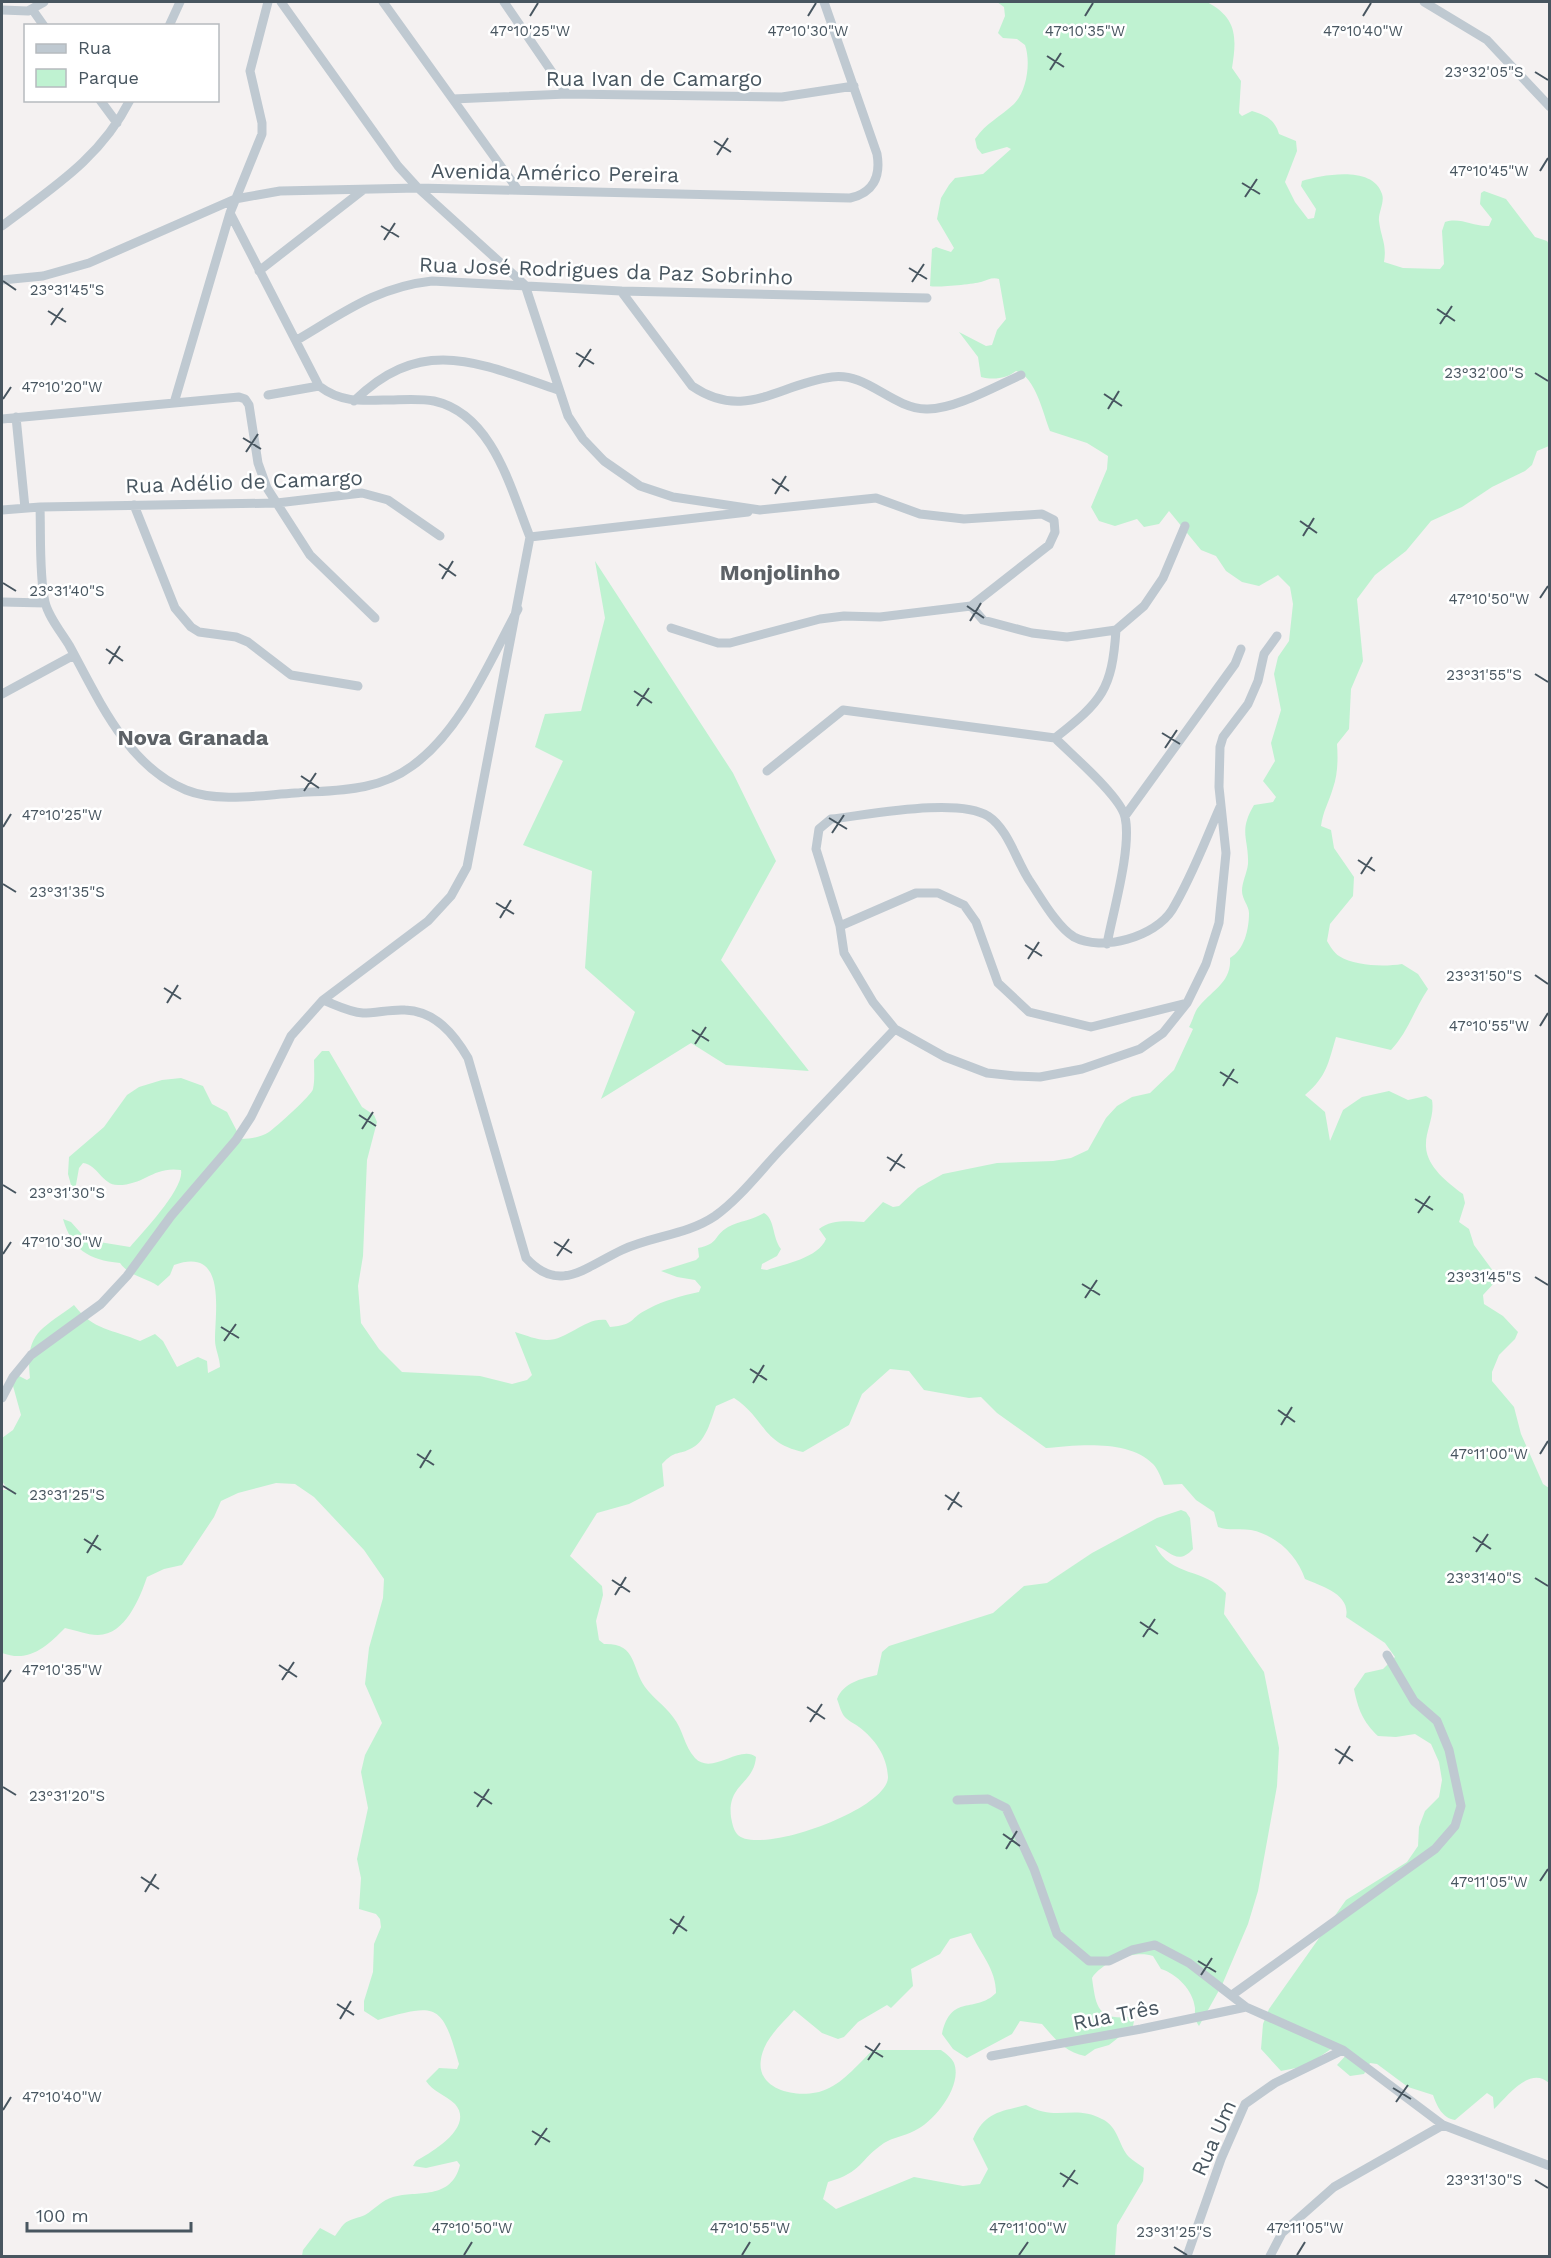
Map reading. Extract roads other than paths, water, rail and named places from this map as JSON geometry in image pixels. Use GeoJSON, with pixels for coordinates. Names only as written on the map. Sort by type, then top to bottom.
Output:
{"type":"FeatureCollection","features":[{"type":"Feature","properties":{"kind":"street"},"geometry":{"type":"LineString","coordinates":[[2,10],[32,9],[44,2]]}},
{"type":"Feature","properties":{"kind":"street"},"geometry":{"type":"LineString","coordinates":[[170,24],[180,2]]}},
{"type":"Feature","properties":{"kind":"street"},"geometry":{"type":"LineString","coordinates":[[174,403],[230,213],[262,134],[262,123],[250,71],[268,2]]}},
{"type":"Feature","properties":{"kind":"street"},"geometry":{"type":"LineString","coordinates":[[281,2],[398,166],[418,188],[525,285],[558,390],[568,416],[583,439],[627,478],[640,486],[673,497],[760,510]]}},
{"type":"Feature","properties":{"kind":"street"},"geometry":{"type":"LineString","coordinates":[[383,2],[518,190]]}},
{"type":"Feature","properties":{"kind":"street"},"geometry":{"type":"LineString","coordinates":[[504,2],[567,94]]}},
{"type":"Feature","properties":{"kind":"street"},"geometry":{"type":"LineString","coordinates":[[824,2],[854,86]]}},
{"type":"Feature","properties":{"kind":"street"},"geometry":{"type":"LineString","coordinates":[[1424,2],[1493,45],[1550,107]]}},
{"type":"Feature","properties":{"kind":"street"},"geometry":{"type":"LineString","coordinates":[[32,9],[43,24]]}},
{"type":"Feature","properties":{"kind":"street","name":"Avenida Américo Pereira"},"geometry":{"type":"LineString","coordinates":[[2,280],[43,276],[89,263],[235,199],[299,189],[418,188],[850,198],[862,195],[872,188],[877,176],[877,154],[854,86]]}},
{"type":"Feature","properties":{"kind":"street","name":"Rua Ivan de Camargo"},"geometry":{"type":"LineString","coordinates":[[453,99],[567,94],[782,98],[854,86]]}},
{"type":"Feature","properties":{"kind":"street"},"geometry":{"type":"LineString","coordinates":[[101,102],[117,123]]}},
{"type":"Feature","properties":{"kind":"street"},"geometry":{"type":"LineString","coordinates":[[2,226],[97,151],[129,102]]}},
{"type":"Feature","properties":{"kind":"street"},"geometry":{"type":"LineString","coordinates":[[259,271],[363,190]]}},
{"type":"Feature","properties":{"kind":"street"},"geometry":{"type":"LineString","coordinates":[[2,1398],[13,1377],[31,1355],[102,1304],[127,1276],[171,1216],[236,1140],[251,1117],[291,1035],[323,1000],[428,921],[441,909],[461,881],[471,846],[497,700],[518,609],[530,537],[493,451],[477,426],[462,414],[433,400],[354,401],[335,397],[319,386],[230,213]]}},
{"type":"Feature","properties":{"kind":"street","name":"Rua José Rodrigues da Paz Sobrinho"},"geometry":{"type":"LineString","coordinates":[[297,340],[374,295],[406,284],[458,281],[621,291],[927,297]]}},
{"type":"Feature","properties":{"kind":"street"},"geometry":{"type":"LineString","coordinates":[[621,291],[692,386],[704,394],[723,401],[759,400],[817,380],[845,376],[862,381],[891,399],[926,409],[965,400],[1021,375]]}},
{"type":"Feature","properties":{"kind":"street"},"geometry":{"type":"LineString","coordinates":[[354,401],[377,379],[394,369],[442,359],[470,361],[558,390]]}},
{"type":"Feature","properties":{"kind":"street"},"geometry":{"type":"LineString","coordinates":[[268,395],[319,386]]}},
{"type":"Feature","properties":{"kind":"street"},"geometry":{"type":"LineString","coordinates":[[2,419],[239,397],[245,399],[249,405],[261,476],[310,555],[375,618]]}},
{"type":"Feature","properties":{"kind":"street"},"geometry":{"type":"LineString","coordinates":[[16,417],[25,508]]}},
{"type":"Feature","properties":{"kind":"street","name":"Rua Adélio de Camargo"},"geometry":{"type":"LineString","coordinates":[[2,510],[40,507],[278,503],[345,494],[376,495],[398,506],[440,536]]}},
{"type":"Feature","properties":{"kind":"street"},"geometry":{"type":"LineString","coordinates":[[530,537],[876,498],[920,514],[964,519],[1042,514],[1054,520],[1055,532],[1049,545],[971,606],[880,617],[844,615],[820,619],[730,643],[718,643],[671,628]]}},
{"type":"Feature","properties":{"kind":"street"},"geometry":{"type":"LineString","coordinates":[[134,505],[175,608],[191,627],[199,632],[236,636],[248,642],[291,675],[358,686]]}},
{"type":"Feature","properties":{"kind":"street"},"geometry":{"type":"LineString","coordinates":[[40,507],[45,603],[122,738],[161,775],[188,791],[208,795],[240,795],[354,789],[394,778],[428,752],[459,714],[518,609]]}},
{"type":"Feature","properties":{"kind":"street"},"geometry":{"type":"LineString","coordinates":[[971,606],[983,620],[1032,633],[1067,637],[1116,630],[1144,606],[1157,587],[1185,526]]}},
{"type":"Feature","properties":{"kind":"street"},"geometry":{"type":"LineString","coordinates":[[2,602],[45,603]]}},
{"type":"Feature","properties":{"kind":"street"},"geometry":{"type":"LineString","coordinates":[[1055,738],[1098,700],[1113,670],[1116,630]]}},
{"type":"Feature","properties":{"kind":"street"},"geometry":{"type":"LineString","coordinates":[[1220,807],[1171,912],[1146,934],[1107,944],[1074,937],[1053,915],[1018,863],[1000,826],[980,812],[943,807],[831,819],[819,829],[816,849],[840,926],[844,953],[873,1002],[895,1029],[939,1055],[987,1073],[1040,1077],[1082,1069],[1140,1049],[1163,1033],[1187,1003],[1206,964],[1219,923],[1226,853],[1220,807],[1220,757],[1223,737],[1248,704],[1258,681],[1264,654],[1277,636]]}},
{"type":"Feature","properties":{"kind":"street"},"geometry":{"type":"LineString","coordinates":[[1125,816],[1235,664],[1241,649]]}},
{"type":"Feature","properties":{"kind":"street"},"geometry":{"type":"LineString","coordinates":[[2,694],[74,655]]}},
{"type":"Feature","properties":{"kind":"street"},"geometry":{"type":"LineString","coordinates":[[767,771],[843,710],[1055,738],[1115,799],[1125,816],[1126,842],[1107,944]]}},
{"type":"Feature","properties":{"kind":"street"},"geometry":{"type":"LineString","coordinates":[[840,926],[916,893],[938,893],[964,905],[976,922],[998,983],[1029,1012],[1091,1027],[1187,1003]]}},
{"type":"Feature","properties":{"kind":"street"},"geometry":{"type":"LineString","coordinates":[[323,1000],[363,1013],[405,1010],[421,1012],[433,1017],[452,1034],[468,1058],[526,1258],[539,1272],[552,1277],[567,1276],[638,1243],[677,1234],[715,1216],[748,1185],[895,1029]]}},
{"type":"Feature","properties":{"kind":"street"},"geometry":{"type":"LineString","coordinates":[[1232,1995],[1435,1849],[1455,1826],[1461,1806],[1449,1750],[1437,1721],[1414,1701],[1387,1655]]}},
{"type":"Feature","properties":{"kind":"street"},"geometry":{"type":"LineString","coordinates":[[957,1800],[987,1799],[1006,1808],[1034,1869],[1057,1934],[1089,1961],[1109,1961],[1132,1950],[1155,1945],[1189,1963],[1246,2007],[1343,2050],[1443,2125],[1550,2166]]}},
{"type":"Feature","properties":{"kind":"street","name":"Rua Três"},"geometry":{"type":"LineString","coordinates":[[992,2056],[1246,2007]]}},
{"type":"Feature","properties":{"kind":"street","name":"Rua Um"},"geometry":{"type":"LineString","coordinates":[[1187,2256],[1221,2159],[1245,2104],[1275,2084],[1343,2050]]}},
{"type":"Feature","properties":{"kind":"street"},"geometry":{"type":"LineString","coordinates":[[1270,2256],[1282,2233],[1334,2187],[1443,2125]]}},
{"type":"Feature","properties":{"kind":"district","name":"Monjolinho"},"geometry":{"type":"Point","coordinates":[780,572]}},
{"type":"Feature","properties":{"kind":"district","name":"Nova Granada"},"geometry":{"type":"Point","coordinates":[193,737]}}]}
